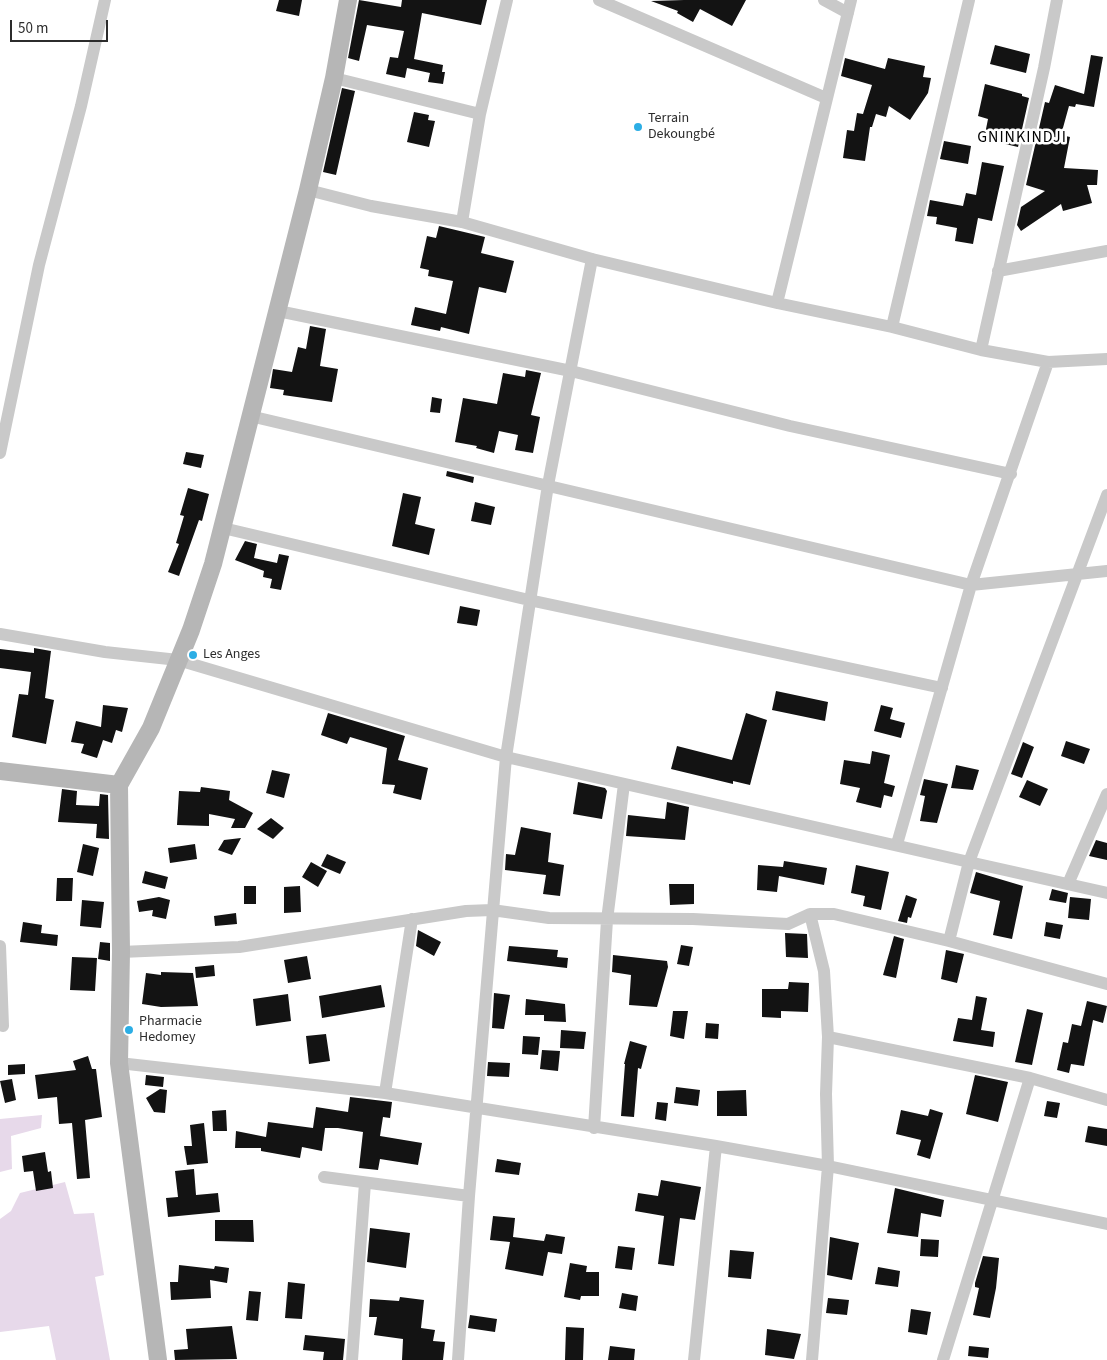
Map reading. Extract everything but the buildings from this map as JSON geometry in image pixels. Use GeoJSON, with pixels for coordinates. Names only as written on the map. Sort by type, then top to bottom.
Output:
{"type":"FeatureCollection","features":[{"type":"Feature","properties":{"kind":"street"},"geometry":{"type":"LineString","coordinates":[[0,453],[39,265],[81,106],[105,0]]}},
{"type":"Feature","properties":{"kind":"street"},"geometry":{"type":"LineString","coordinates":[[158,1360],[119,1063],[121,952],[119,785],[151,728],[203,596],[223,528],[308,190],[334,78],[348,0]]}},
{"type":"Feature","properties":{"kind":"street"},"geometry":{"type":"LineString","coordinates":[[462,222],[480,114],[507,0]]}},
{"type":"Feature","properties":{"kind":"street"},"geometry":{"type":"LineString","coordinates":[[599,0],[826,98]]}},
{"type":"Feature","properties":{"kind":"street"},"geometry":{"type":"LineString","coordinates":[[824,0],[848,13]]}},
{"type":"Feature","properties":{"kind":"street"},"geometry":{"type":"LineString","coordinates":[[777,303],[851,0]]}},
{"type":"Feature","properties":{"kind":"street"},"geometry":{"type":"LineString","coordinates":[[892,327],[969,0]]}},
{"type":"Feature","properties":{"kind":"street"},"geometry":{"type":"LineString","coordinates":[[981,350],[1044,68],[1057,0]]}},
{"type":"Feature","properties":{"kind":"street"},"geometry":{"type":"LineString","coordinates":[[334,78],[480,114]]}},
{"type":"Feature","properties":{"kind":"street"},"geometry":{"type":"LineString","coordinates":[[308,190],[371,206],[462,222],[592,259],[777,303],[892,327],[981,350],[1048,362],[1107,359]]}},
{"type":"Feature","properties":{"kind":"street"},"geometry":{"type":"LineString","coordinates":[[998,271],[1107,251]]}},
{"type":"Feature","properties":{"kind":"street"},"geometry":{"type":"LineString","coordinates":[[458,1360],[469,1196],[506,757],[548,485],[592,259]]}},
{"type":"Feature","properties":{"kind":"street"},"geometry":{"type":"LineString","coordinates":[[278,311],[571,371],[790,426],[1011,474]]}},
{"type":"Feature","properties":{"kind":"street"},"geometry":{"type":"LineString","coordinates":[[897,844],[971,585],[1011,474],[1048,362]]}},
{"type":"Feature","properties":{"kind":"street"},"geometry":{"type":"LineString","coordinates":[[250,416],[971,585],[1107,571]]}},
{"type":"Feature","properties":{"kind":"street"},"geometry":{"type":"LineString","coordinates":[[950,941],[969,862],[1079,574],[1107,495]]}},
{"type":"Feature","properties":{"kind":"street"},"geometry":{"type":"LineString","coordinates":[[223,528],[529,600],[942,688]]}},
{"type":"Feature","properties":{"kind":"street"},"geometry":{"type":"LineString","coordinates":[[0,634],[104,652],[178,660],[506,757],[1107,893]]}},
{"type":"Feature","properties":{"kind":"street"},"geometry":{"type":"LineString","coordinates":[[0,771],[119,785]]}},
{"type":"Feature","properties":{"kind":"street"},"geometry":{"type":"LineString","coordinates":[[594,1128],[607,920],[624,784]]}},
{"type":"Feature","properties":{"kind":"street"},"geometry":{"type":"LineString","coordinates":[[1068,884],[1102,820],[1107,794]]}},
{"type":"Feature","properties":{"kind":"street"},"geometry":{"type":"LineString","coordinates":[[121,952],[239,947],[466,911],[492,910],[550,918],[607,920],[693,919],[788,924],[810,914],[834,914],[950,941],[1107,984]]}},
{"type":"Feature","properties":{"kind":"street"},"geometry":{"type":"LineString","coordinates":[[810,914],[824,971],[828,1037],[826,1094],[828,1166],[812,1360]]}},
{"type":"Feature","properties":{"kind":"street"},"geometry":{"type":"LineString","coordinates":[[385,1093],[412,919]]}},
{"type":"Feature","properties":{"kind":"street"},"geometry":{"type":"LineString","coordinates":[[0,946],[3,1026]]}},
{"type":"Feature","properties":{"kind":"street"},"geometry":{"type":"LineString","coordinates":[[828,1037],[1030,1078],[1107,1100]]}},
{"type":"Feature","properties":{"kind":"street"},"geometry":{"type":"LineString","coordinates":[[119,1063],[385,1093],[594,1128],[716,1146],[828,1166],[1107,1224]]}},
{"type":"Feature","properties":{"kind":"street"},"geometry":{"type":"LineString","coordinates":[[943,1360],[1030,1078]]}},
{"type":"Feature","properties":{"kind":"street"},"geometry":{"type":"LineString","coordinates":[[694,1360],[716,1146]]}},
{"type":"Feature","properties":{"kind":"street"},"geometry":{"type":"LineString","coordinates":[[324,1176],[469,1196]]}},
{"type":"Feature","properties":{"kind":"street"},"geometry":{"type":"LineString","coordinates":[[352,1360],[365,1183]]}},
{"type":"Feature","properties":{"kind":"shaded area"},"geometry":{"type":"Polygon","coordinates":[[[42,1115],[41,1128],[11,1136],[12,1169],[0,1172],[0,1119],[42,1115]]]}},
{"type":"Feature","properties":{"kind":"shaded area"},"geometry":{"type":"Polygon","coordinates":[[[65,1182],[74,1214],[94,1213],[104,1275],[95,1277],[110,1360],[56,1360],[49,1326],[0,1332],[0,1219],[11,1211],[20,1193],[65,1182]]]}},
{"type":"Feature","properties":{"kind":"place","name":"Terrain Dekoungbé"},"geometry":{"type":"Point","coordinates":[638,127]}},
{"type":"Feature","properties":{"kind":"place","name":"Les Anges"},"geometry":{"type":"Point","coordinates":[193,655]}},
{"type":"Feature","properties":{"kind":"place","name":"Pharmacie Hedomey"},"geometry":{"type":"Point","coordinates":[129,1030]}},
{"type":"Feature","properties":{"kind":"district","name":"GNINKINDJI"},"geometry":{"type":"Point","coordinates":[1022,138]}}]}
